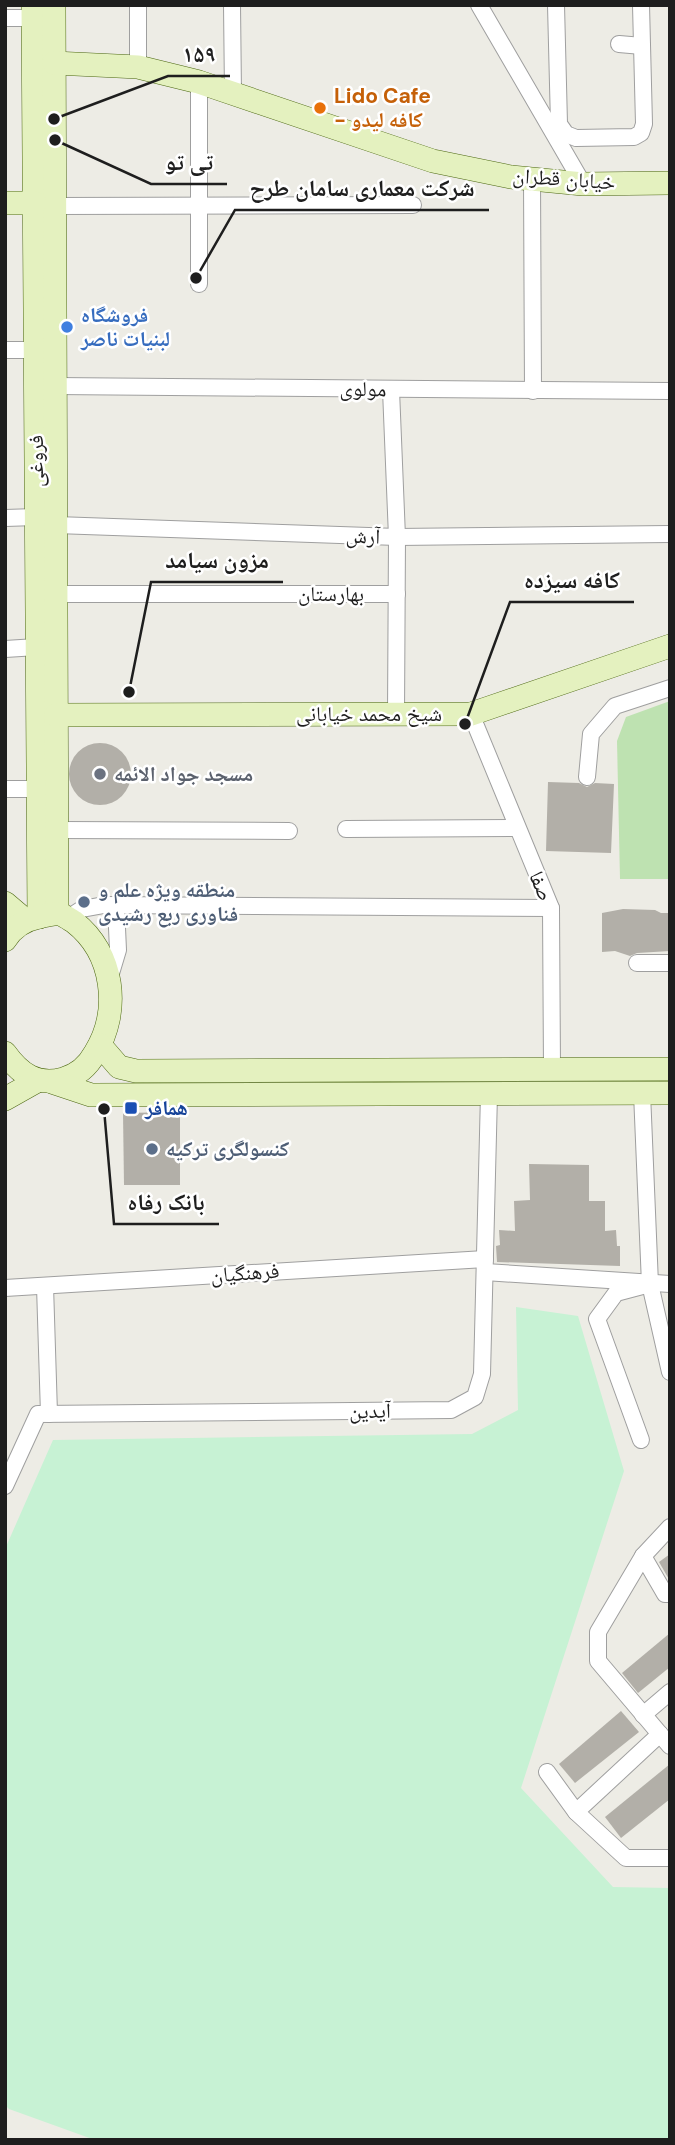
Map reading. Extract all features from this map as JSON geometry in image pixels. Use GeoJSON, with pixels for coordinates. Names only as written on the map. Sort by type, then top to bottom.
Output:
{"type":"FeatureCollection","features":[{"type":"Feature","properties":{"kind":"main road","name":"فروغى"},"geometry":{"type":"LineString","coordinates":[[30,925],[57,830],[56,594],[46,521],[35,350],[54,63],[54,5]]}},
{"type":"Feature","properties":{"kind":"main road","name":"فروغى"},"geometry":{"type":"LineString","coordinates":[[30,925],[38,789],[37,648],[55,386],[33,12]]}},
{"type":"Feature","properties":{"kind":"main road","name":"خیابان قطران"},"geometry":{"type":"LineString","coordinates":[[54,63],[138,67],[199,82],[433,161],[511,177],[583,184],[670,183]]}},
{"type":"Feature","properties":{"kind":"main road"},"geometry":{"type":"LineString","coordinates":[[5,203],[45,204]]}},
{"type":"Feature","properties":{"kind":"main road","name":"شیخ محمد خیابانی"},"geometry":{"type":"LineString","coordinates":[[56,715],[471,714],[670,646]]}},
{"type":"Feature","properties":{"kind":"main road"},"geometry":{"type":"LineString","coordinates":[[5,903],[30,925],[85,931],[105,964],[109,980],[110,1012],[100,1045],[90,1062],[74,1076],[45,1082],[5,1099]]}},
{"type":"Feature","properties":{"kind":"main road"},"geometry":{"type":"LineString","coordinates":[[100,1045],[118,1067],[136,1071],[670,1069]]}},
{"type":"Feature","properties":{"kind":"main road"},"geometry":{"type":"LineString","coordinates":[[5,1053],[14,1065],[45,1082],[92,1096],[670,1093]]}},
{"type":"Feature","properties":{"kind":"main road"},"geometry":{"type":"LineString","coordinates":[[249,1071],[249,1095]]}},
{"type":"Feature","properties":{"kind":"street"},"geometry":{"type":"LineString","coordinates":[[138,5],[138,67]]}},
{"type":"Feature","properties":{"kind":"street"},"geometry":{"type":"LineString","coordinates":[[232,5],[233,94]]}},
{"type":"Feature","properties":{"kind":"street"},"geometry":{"type":"LineString","coordinates":[[479,5],[583,184]]}},
{"type":"Feature","properties":{"kind":"street"},"geometry":{"type":"LineString","coordinates":[[556,5],[559,124],[566,134],[576,138],[634,137],[641,133],[644,124],[641,5]]}},
{"type":"Feature","properties":{"kind":"street"},"geometry":{"type":"LineString","coordinates":[[5,18],[33,12]]}},
{"type":"Feature","properties":{"kind":"street"},"geometry":{"type":"LineString","coordinates":[[619,44],[642,46]]}},
{"type":"Feature","properties":{"kind":"street"},"geometry":{"type":"LineString","coordinates":[[199,82],[199,284]]}},
{"type":"Feature","properties":{"kind":"street"},"geometry":{"type":"LineString","coordinates":[[532,179],[533,391]]}},
{"type":"Feature","properties":{"kind":"street"},"geometry":{"type":"LineString","coordinates":[[45,204],[413,205]]}},
{"type":"Feature","properties":{"kind":"street"},"geometry":{"type":"LineString","coordinates":[[5,350],[35,350]]}},
{"type":"Feature","properties":{"kind":"street","name":"مولوی"},"geometry":{"type":"LineString","coordinates":[[55,386],[670,391]]}},
{"type":"Feature","properties":{"kind":"street"},"geometry":{"type":"LineString","coordinates":[[391,390],[397,537],[396,715]]}},
{"type":"Feature","properties":{"kind":"street","name":"آرش"},"geometry":{"type":"LineString","coordinates":[[5,518],[397,537],[670,534]]}},
{"type":"Feature","properties":{"kind":"street","name":"بهارستان"},"geometry":{"type":"LineString","coordinates":[[56,594],[397,594]]}},
{"type":"Feature","properties":{"kind":"street"},"geometry":{"type":"LineString","coordinates":[[5,649],[37,648]]}},
{"type":"Feature","properties":{"kind":"street"},"geometry":{"type":"LineString","coordinates":[[587,777],[591,734],[615,706],[670,688]]}},
{"type":"Feature","properties":{"kind":"street","name":"صفا"},"geometry":{"type":"LineString","coordinates":[[471,714],[551,908],[552,1069]]}},
{"type":"Feature","properties":{"kind":"street"},"geometry":{"type":"LineString","coordinates":[[5,789],[38,789]]}},
{"type":"Feature","properties":{"kind":"street"},"geometry":{"type":"LineString","coordinates":[[346,829],[516,828]]}},
{"type":"Feature","properties":{"kind":"street"},"geometry":{"type":"LineString","coordinates":[[57,830],[289,831]]}},
{"type":"Feature","properties":{"kind":"street"},"geometry":{"type":"LineString","coordinates":[[30,925],[91,906],[551,908]]}},
{"type":"Feature","properties":{"kind":"street"},"geometry":{"type":"LineString","coordinates":[[109,980],[118,950],[116,906]]}},
{"type":"Feature","properties":{"kind":"street"},"geometry":{"type":"LineString","coordinates":[[637,963],[670,963]]}},
{"type":"Feature","properties":{"kind":"street"},"geometry":{"type":"LineString","coordinates":[[642,1093],[650,1284],[670,1372]]}},
{"type":"Feature","properties":{"kind":"street","name":"آیدین"},"geometry":{"type":"LineString","coordinates":[[49,1414],[451,1410],[475,1397],[482,1374],[489,1094]]}},
{"type":"Feature","properties":{"kind":"street","name":"فرهنگیان"},"geometry":{"type":"LineString","coordinates":[[5,1288],[485,1265],[650,1284]]}},
{"type":"Feature","properties":{"kind":"street"},"geometry":{"type":"LineString","coordinates":[[641,1440],[597,1319],[616,1293],[650,1284],[670,1284]]}},
{"type":"Feature","properties":{"kind":"street"},"geometry":{"type":"LineString","coordinates":[[5,1486],[38,1414],[49,1414],[45,1286]]}},
{"type":"Feature","properties":{"kind":"street"},"geometry":{"type":"LineString","coordinates":[[576,1812],[665,1740],[598,1661],[598,1632],[643,1556],[670,1527]]}},
{"type":"Feature","properties":{"kind":"street"},"geometry":{"type":"LineString","coordinates":[[643,1556],[665,1594],[670,1594]]}},
{"type":"Feature","properties":{"kind":"street"},"geometry":{"type":"LineString","coordinates":[[643,1715],[670,1692]]}},
{"type":"Feature","properties":{"kind":"street"},"geometry":{"type":"LineString","coordinates":[[547,1772],[576,1812],[626,1858],[670,1858]]}},
{"type":"Feature","properties":{"kind":"green space"},"geometry":{"type":"Polygon","coordinates":[[[670,701],[670,879],[620,879],[617,741],[626,717],[670,701]]]}},
{"type":"Feature","properties":{"kind":"green space"},"geometry":{"type":"Polygon","coordinates":[[[516,1307],[578,1316],[624,1471],[521,1788],[613,1887],[670,1888],[670,2140],[95,2140],[9,2109],[5,2105],[5,1549],[53,1440],[472,1434],[518,1410],[516,1307]]]}},
{"type":"Feature","properties":{"kind":"building","name":"مسجد جواد الائمه"},"geometry":{"type":"Polygon","coordinates":[[[94,743],[106,743],[122,752],[129,762],[129,786],[122,796],[106,805],[94,805],[83,800],[74,791],[69,780],[69,768],[74,757],[83,748],[94,743]]]}},
{"type":"Feature","properties":{"kind":"building"},"geometry":{"type":"Polygon","coordinates":[[[548,782],[579,783],[587,787],[595,783],[614,784],[611,853],[546,851],[548,782]]]}},
{"type":"Feature","properties":{"kind":"building"},"geometry":{"type":"Polygon","coordinates":[[[623,909],[670,913],[670,951],[637,953],[630,956],[615,951],[602,952],[602,913],[623,909]]]}},
{"type":"Feature","properties":{"kind":"building","name":"کنسولگری ترکیه"},"geometry":{"type":"Polygon","coordinates":[[[180,1112],[180,1185],[124,1185],[123,1113],[180,1112]]]}},
{"type":"Feature","properties":{"kind":"building"},"geometry":{"type":"Polygon","coordinates":[[[529,1164],[589,1165],[589,1201],[605,1201],[605,1231],[616,1230],[617,1246],[620,1246],[620,1266],[497,1262],[499,1230],[515,1231],[514,1201],[530,1200],[529,1164]]]}},
{"type":"Feature","properties":{"kind":"building"},"geometry":{"type":"Polygon","coordinates":[[[670,1554],[670,1581],[659,1562],[670,1554]]]}},
{"type":"Feature","properties":{"kind":"building"},"geometry":{"type":"Polygon","coordinates":[[[670,1633],[670,1667],[638,1693],[622,1673],[670,1633]]]}},
{"type":"Feature","properties":{"kind":"building"},"geometry":{"type":"Polygon","coordinates":[[[621,1711],[639,1732],[575,1783],[559,1764],[621,1711]]]}},
{"type":"Feature","properties":{"kind":"building"},"geometry":{"type":"Polygon","coordinates":[[[670,1764],[670,1799],[621,1838],[605,1817],[670,1764]]]}},
{"type":"Feature","properties":{"kind":"place","name":"Lido Cafe - کافه لیدو"},"geometry":{"type":"Point","coordinates":[320,108]}},
{"type":"Feature","properties":{"kind":"place","name":"۱۵۹"},"geometry":{"type":"Point","coordinates":[54,119]}},
{"type":"Feature","properties":{"kind":"place","name":"تی تو"},"geometry":{"type":"Point","coordinates":[55,140]}},
{"type":"Feature","properties":{"kind":"place","name":"شرکت معماری سامان طرح"},"geometry":{"type":"Point","coordinates":[196,278]}},
{"type":"Feature","properties":{"kind":"place","name":"فروشگاه لبنیات ناصر"},"geometry":{"type":"Point","coordinates":[67,327]}},
{"type":"Feature","properties":{"kind":"place","name":"مزون سیامد"},"geometry":{"type":"Point","coordinates":[129,692]}},
{"type":"Feature","properties":{"kind":"place","name":"کافه سیزده"},"geometry":{"type":"Point","coordinates":[465,724]}},
{"type":"Feature","properties":{"kind":"place","name":"مسجد جواد الائمه"},"geometry":{"type":"Point","coordinates":[100,774]}},
{"type":"Feature","properties":{"kind":"place","name":"منطقه ویژه علم و فناوری ربع رشیدی"},"geometry":{"type":"Point","coordinates":[84,902]}},
{"type":"Feature","properties":{"kind":"place","name":"همافر"},"geometry":{"type":"Point","coordinates":[131,1108]}},
{"type":"Feature","properties":{"kind":"place","name":"بانک رفاه"},"geometry":{"type":"Point","coordinates":[104,1109]}},
{"type":"Feature","properties":{"kind":"place","name":"کنسولگری ترکیه"},"geometry":{"type":"Point","coordinates":[152,1149]}}]}
